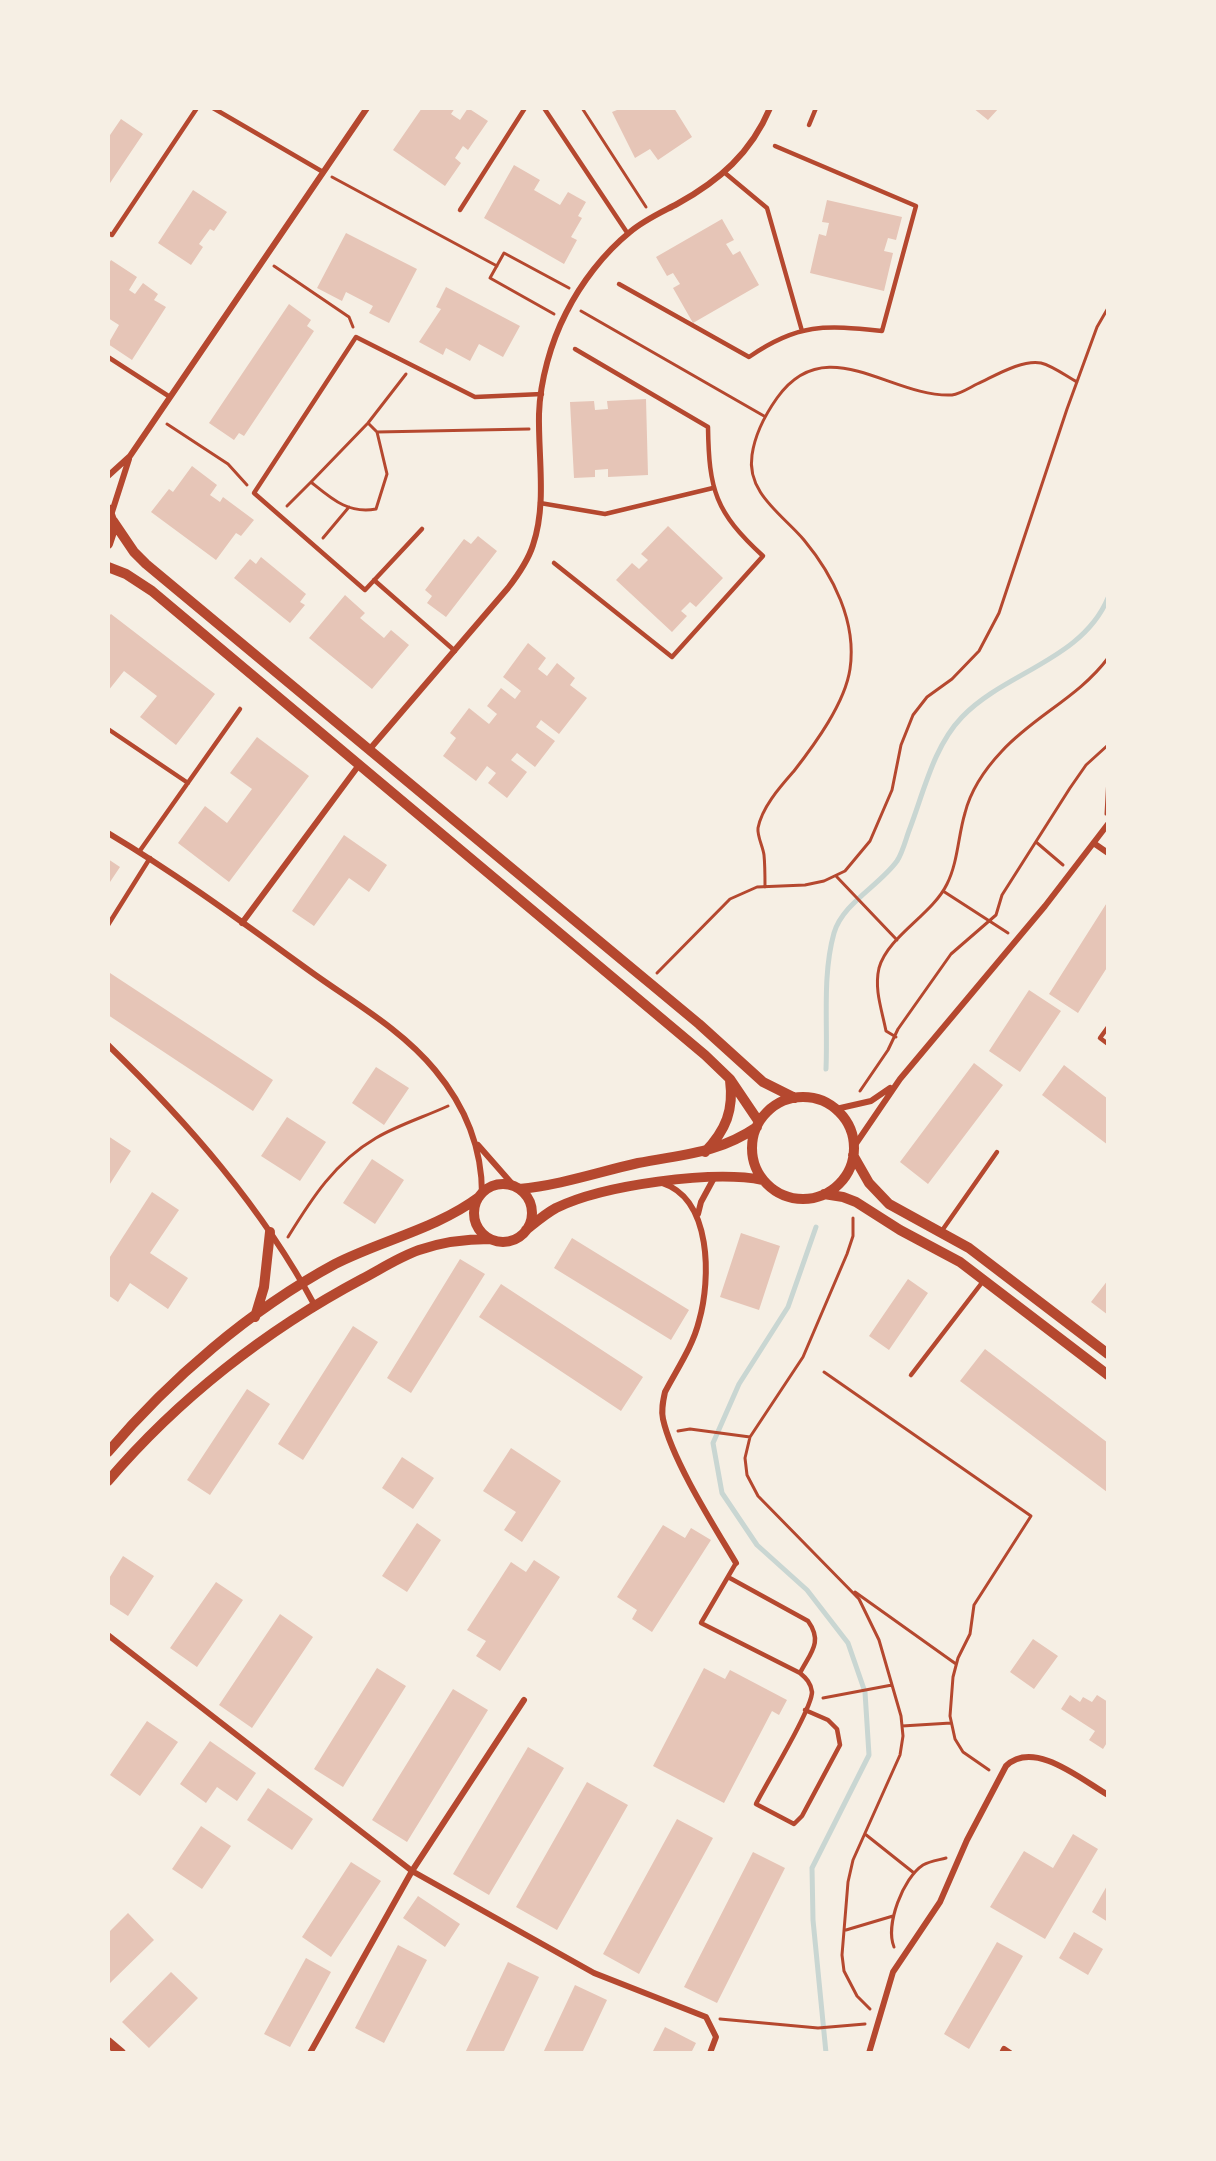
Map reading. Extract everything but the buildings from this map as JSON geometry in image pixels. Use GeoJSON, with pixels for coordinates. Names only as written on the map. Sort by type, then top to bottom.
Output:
{"type":"FeatureCollection","features":[{"type":"Feature","properties":{"kind":"street"},"geometry":{"type":"LineString","coordinates":[[108,544],[112,537],[111,515],[115,497],[130,456],[367,108]]}},
{"type":"Feature","properties":{"kind":"street"},"geometry":{"type":"LineString","coordinates":[[369,750],[523,568],[533,545],[539,503],[542,394],[554,342],[570,305],[605,256],[628,234],[653,217],[699,192],[725,173],[753,140],[770,108]]}},
{"type":"Feature","properties":{"kind":"street"},"geometry":{"type":"LineString","coordinates":[[108,476],[130,456]]}},
{"type":"Feature","properties":{"kind":"street"},"geometry":{"type":"LineString","coordinates":[[111,515],[134,552],[146,564],[718,1040],[763,1082],[795,1098]]}},
{"type":"Feature","properties":{"kind":"street"},"geometry":{"type":"LineString","coordinates":[[108,567],[126,574],[152,591],[705,1055],[730,1079],[758,1125],[752,1149],[755,1166],[763,1180],[776,1191],[791,1198],[808,1198],[824,1194],[838,1185],[848,1171],[853,1152],[853,1138],[842,1108]]}},
{"type":"Feature","properties":{"kind":"street"},"geometry":{"type":"LineString","coordinates":[[243,922],[359,765]]}},
{"type":"Feature","properties":{"kind":"street"},"geometry":{"type":"LineString","coordinates":[[853,1152],[900,1079],[1095,844],[1106,826]]}},
{"type":"Feature","properties":{"kind":"street"},"geometry":{"type":"LineString","coordinates":[[108,833],[150,858],[243,922],[406,1041],[436,1071],[458,1102],[476,1142],[482,1168],[480,1196],[475,1205],[476,1221],[482,1233],[490,1239]]}},
{"type":"Feature","properties":{"kind":"street"},"geometry":{"type":"LineString","coordinates":[[1095,844],[1108,853]]}},
{"type":"Feature","properties":{"kind":"street"},"geometry":{"type":"LineString","coordinates":[[108,1045],[167,1102],[217,1160],[270,1232],[315,1306]]}},
{"type":"Feature","properties":{"kind":"street"},"geometry":{"type":"LineString","coordinates":[[705,1152],[724,1129],[729,1116],[730,1079]]}},
{"type":"Feature","properties":{"kind":"street"},"geometry":{"type":"LineString","coordinates":[[108,1452],[160,1396],[198,1361],[255,1317],[303,1284],[370,1247],[452,1215],[493,1186],[561,1184],[639,1163],[705,1152],[723,1147],[758,1125],[774,1106],[795,1098],[806,1097],[822,1100],[842,1108],[871,1101],[900,1079]]}},
{"type":"Feature","properties":{"kind":"street"},"geometry":{"type":"LineString","coordinates":[[476,1142],[526,1195],[532,1212],[526,1230]]}},
{"type":"Feature","properties":{"kind":"street"},"geometry":{"type":"LineString","coordinates":[[853,1152],[879,1195],[902,1212],[941,1232],[986,1261],[1108,1354]]}},
{"type":"Feature","properties":{"kind":"street"},"geometry":{"type":"LineString","coordinates":[[108,1481],[141,1443],[207,1383],[276,1331],[315,1306],[418,1250],[454,1241],[490,1239],[510,1241],[555,1208],[658,1182],[715,1176],[745,1176],[763,1180]]}},
{"type":"Feature","properties":{"kind":"street"},"geometry":{"type":"LineString","coordinates":[[715,1176],[700,1202],[698,1215],[704,1250],[703,1302],[691,1342],[665,1392],[662,1404],[668,1433],[736,1563]]}},
{"type":"Feature","properties":{"kind":"street"},"geometry":{"type":"LineString","coordinates":[[658,1182],[680,1191],[698,1215]]}},
{"type":"Feature","properties":{"kind":"street"},"geometry":{"type":"LineString","coordinates":[[824,1194],[853,1201],[960,1262],[1108,1376]]}},
{"type":"Feature","properties":{"kind":"street"},"geometry":{"type":"LineString","coordinates":[[255,1317],[264,1287],[270,1232]]}},
{"type":"Feature","properties":{"kind":"street"},"geometry":{"type":"LineString","coordinates":[[108,1635],[412,1871],[594,1973],[706,2017],[716,2037],[710,2053]]}},
{"type":"Feature","properties":{"kind":"street"},"geometry":{"type":"LineString","coordinates":[[310,2053],[412,1871],[524,1700]]}},
{"type":"Feature","properties":{"kind":"street"},"geometry":{"type":"LineString","coordinates":[[869,2053],[889,1982],[902,1958],[940,1902],[960,1856],[1000,1777],[1014,1759],[1034,1756],[1047,1760],[1108,1795]]}},
{"type":"Feature","properties":{"kind":"street"},"geometry":{"type":"LineString","coordinates":[[108,2042],[121,2053]]}},
{"type":"Feature","properties":{"kind":"street"},"geometry":{"type":"LineString","coordinates":[[1002,2053],[1004,2049],[1010,2053]]}},
{"type":"Feature","properties":{"kind":"lane"},"geometry":{"type":"LineString","coordinates":[[108,233],[112,236],[197,108]]}},
{"type":"Feature","properties":{"kind":"lane"},"geometry":{"type":"LineString","coordinates":[[213,108],[323,172]]}},
{"type":"Feature","properties":{"kind":"lane"},"geometry":{"type":"LineString","coordinates":[[460,210],[525,108]]}},
{"type":"Feature","properties":{"kind":"lane"},"geometry":{"type":"LineString","coordinates":[[544,108],[628,234]]}},
{"type":"Feature","properties":{"kind":"lane"},"geometry":{"type":"LineString","coordinates":[[809,125],[816,108]]}},
{"type":"Feature","properties":{"kind":"lane"},"geometry":{"type":"LineString","coordinates":[[618,284],[749,357],[770,343],[802,331],[832,326],[882,331],[916,206],[775,146]]}},
{"type":"Feature","properties":{"kind":"lane"},"geometry":{"type":"LineString","coordinates":[[725,173],[767,208],[802,331]]}},
{"type":"Feature","properties":{"kind":"lane"},"geometry":{"type":"LineString","coordinates":[[422,529],[365,590],[254,493],[357,337],[475,397],[542,394]]}},
{"type":"Feature","properties":{"kind":"lane"},"geometry":{"type":"LineString","coordinates":[[554,563],[672,657],[762,556],[727,519],[713,488],[710,476],[708,427],[575,349]]}},
{"type":"Feature","properties":{"kind":"lane"},"geometry":{"type":"LineString","coordinates":[[108,357],[170,397]]}},
{"type":"Feature","properties":{"kind":"lane"},"geometry":{"type":"LineString","coordinates":[[539,503],[605,513],[713,488]]}},
{"type":"Feature","properties":{"kind":"lane"},"geometry":{"type":"LineString","coordinates":[[374,580],[455,651]]}},
{"type":"Feature","properties":{"kind":"lane"},"geometry":{"type":"LineString","coordinates":[[139,852],[240,709]]}},
{"type":"Feature","properties":{"kind":"lane"},"geometry":{"type":"LineString","coordinates":[[108,729],[188,783]]}},
{"type":"Feature","properties":{"kind":"lane"},"geometry":{"type":"LineString","coordinates":[[108,925],[150,858]]}},
{"type":"Feature","properties":{"kind":"lane"},"geometry":{"type":"LineString","coordinates":[[1108,1027],[1100,1038],[1108,1044]]}},
{"type":"Feature","properties":{"kind":"lane"},"geometry":{"type":"LineString","coordinates":[[941,1232],[997,1152]]}},
{"type":"Feature","properties":{"kind":"lane"},"geometry":{"type":"LineString","coordinates":[[911,1375],[984,1280]]}},
{"type":"Feature","properties":{"kind":"lane"},"geometry":{"type":"LineString","coordinates":[[736,1563],[701,1623],[800,1672],[810,1681],[812,1693],[806,1710],[756,1804],[794,1824],[802,1816],[840,1745],[837,1729],[828,1720],[806,1710]]}},
{"type":"Feature","properties":{"kind":"lane"},"geometry":{"type":"LineString","coordinates":[[728,1577],[808,1621],[817,1632],[816,1643],[800,1672]]}},
{"type":"Feature","properties":{"kind":"path"},"geometry":{"type":"LineString","coordinates":[[582,108],[653,217]]}},
{"type":"Feature","properties":{"kind":"path"},"geometry":{"type":"LineString","coordinates":[[323,172],[497,266]]}},
{"type":"Feature","properties":{"kind":"path"},"geometry":{"type":"LineString","coordinates":[[563,319],[490,278],[504,253],[578,293]]}},
{"type":"Feature","properties":{"kind":"path"},"geometry":{"type":"LineString","coordinates":[[263,260],[349,317],[357,337]]}},
{"type":"Feature","properties":{"kind":"path"},"geometry":{"type":"LineString","coordinates":[[570,305],[764,416]]}},
{"type":"Feature","properties":{"kind":"path"},"geometry":{"type":"LineString","coordinates":[[647,982],[730,899],[757,887],[805,885],[836,876],[845,871],[870,841],[892,790],[901,745],[913,715],[927,697],[952,679],[979,651],[999,613],[1077,382],[1097,327],[1108,308]]}},
{"type":"Feature","properties":{"kind":"path"},"geometry":{"type":"LineString","coordinates":[[765,887],[764,854],[758,829],[771,799],[818,740],[838,702],[850,670],[851,634],[842,604],[825,568],[803,539],[757,489],[751,456],[764,416],[785,387],[812,369],[840,366],[925,393],[955,395],[1023,365],[1040,363],[1077,382]]}},
{"type":"Feature","properties":{"kind":"path"},"geometry":{"type":"LineString","coordinates":[[279,515],[368,423],[412,366]]}},
{"type":"Feature","properties":{"kind":"path"},"geometry":{"type":"LineString","coordinates":[[156,417],[228,464],[254,493]]}},
{"type":"Feature","properties":{"kind":"path"},"geometry":{"type":"LineString","coordinates":[[311,482],[337,503],[361,512],[376,509],[387,474],[377,432],[368,423]]}},
{"type":"Feature","properties":{"kind":"path"},"geometry":{"type":"LineString","coordinates":[[377,432],[540,429]]}},
{"type":"Feature","properties":{"kind":"path"},"geometry":{"type":"LineString","coordinates":[[316,547],[349,507]]}},
{"type":"Feature","properties":{"kind":"path"},"geometry":{"type":"LineString","coordinates":[[896,1037],[886,1031],[876,986],[880,966],[897,940],[931,907],[943,891],[956,854],[965,812],[978,780],[1002,751],[1028,726],[1068,699],[1098,672],[1108,658]]}},
{"type":"Feature","properties":{"kind":"path"},"geometry":{"type":"LineString","coordinates":[[842,1108],[896,1037],[898,1029],[951,954],[973,932],[996,915],[1002,895],[1086,765],[1108,745]]}},
{"type":"Feature","properties":{"kind":"path"},"geometry":{"type":"LineString","coordinates":[[1106,826],[1108,777]]}},
{"type":"Feature","properties":{"kind":"path"},"geometry":{"type":"LineString","coordinates":[[1036,842],[1071,872]]}},
{"type":"Feature","properties":{"kind":"path"},"geometry":{"type":"LineString","coordinates":[[836,876],[897,940]]}},
{"type":"Feature","properties":{"kind":"path"},"geometry":{"type":"LineString","coordinates":[[943,891],[1017,938]]}},
{"type":"Feature","properties":{"kind":"path"},"geometry":{"type":"LineString","coordinates":[[281,1249],[314,1196],[334,1171],[357,1151],[377,1137],[458,1102]]}},
{"type":"Feature","properties":{"kind":"path"},"geometry":{"type":"LineString","coordinates":[[853,1201],[853,1236],[803,1357],[750,1437],[745,1458],[747,1475],[758,1496],[848,1588],[870,1616],[892,1685],[902,1726],[900,1755],[851,1871],[842,1955],[848,1983],[878,2019]]}},
{"type":"Feature","properties":{"kind":"path"},"geometry":{"type":"LineString","coordinates":[[824,1372],[1031,1516],[974,1605],[969,1634],[956,1664],[950,1696],[951,1723],[955,1739],[963,1752],[1000,1777]]}},
{"type":"Feature","properties":{"kind":"path"},"geometry":{"type":"LineString","coordinates":[[668,1433],[690,1429],[711,1430],[750,1437]]}},
{"type":"Feature","properties":{"kind":"path"},"geometry":{"type":"LineString","coordinates":[[848,1588],[956,1664]]}},
{"type":"Feature","properties":{"kind":"path"},"geometry":{"type":"LineString","coordinates":[[809,1701],[892,1685]]}},
{"type":"Feature","properties":{"kind":"path"},"geometry":{"type":"LineString","coordinates":[[902,1726],[951,1723]]}},
{"type":"Feature","properties":{"kind":"path"},"geometry":{"type":"LineString","coordinates":[[865,1834],[914,1873]]}},
{"type":"Feature","properties":{"kind":"path"},"geometry":{"type":"LineString","coordinates":[[902,1958],[891,1938],[893,1916],[914,1873],[924,1865],[960,1856]]}},
{"type":"Feature","properties":{"kind":"path"},"geometry":{"type":"LineString","coordinates":[[845,1930],[893,1916]]}},
{"type":"Feature","properties":{"kind":"path"},"geometry":{"type":"LineString","coordinates":[[706,2017],[818,2028],[878,2019]]}},
{"type":"Feature","properties":{"kind":"waterway"},"geometry":{"type":"LineString","coordinates":[[826,1069],[827,983],[834,933],[845,913],[897,861],[944,741],[962,717],[980,702],[999,688],[1062,651],[1080,636],[1096,619],[1108,598]]}},
{"type":"Feature","properties":{"kind":"waterway"},"geometry":{"type":"LineString","coordinates":[[816,1227],[788,1307],[739,1384],[713,1443],[722,1493],[757,1545],[807,1590],[848,1643],[865,1692],[869,1755],[812,1868],[813,1920],[826,2053]]}}]}
